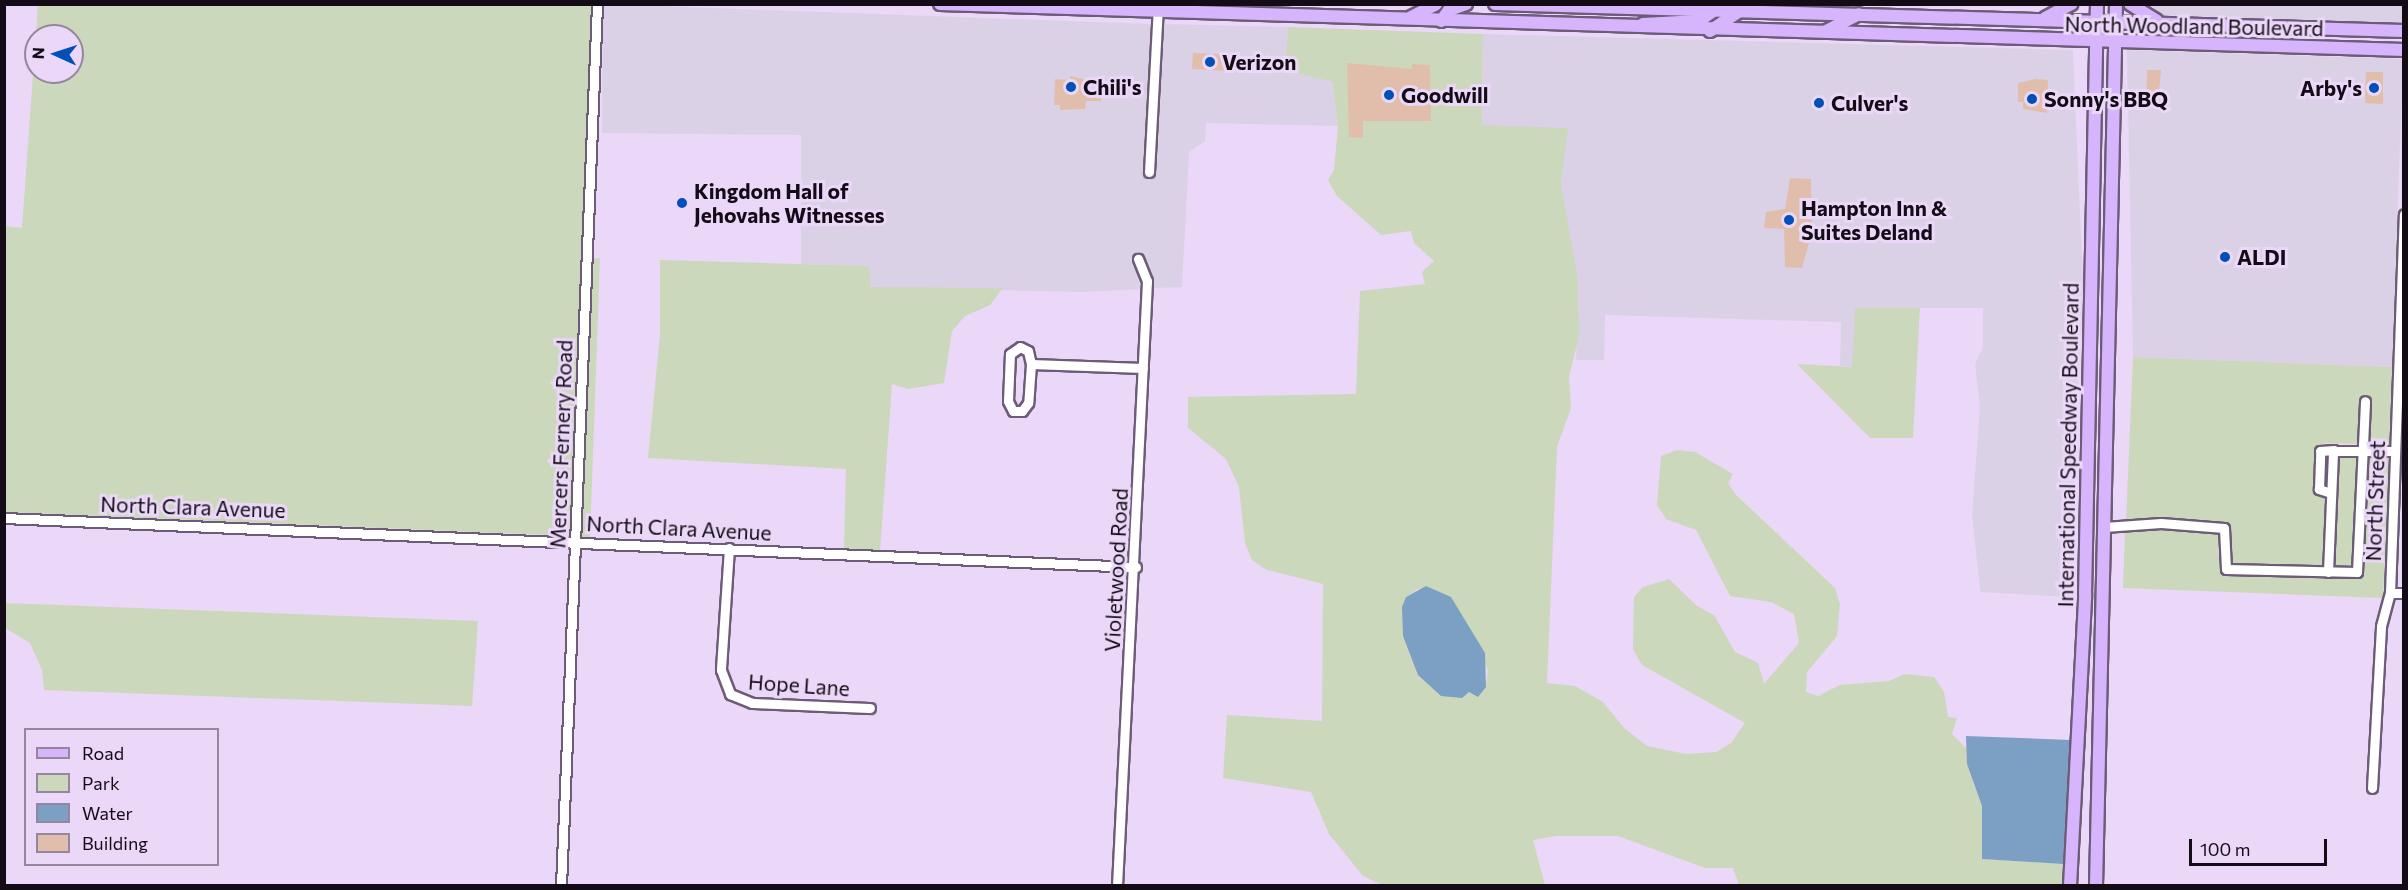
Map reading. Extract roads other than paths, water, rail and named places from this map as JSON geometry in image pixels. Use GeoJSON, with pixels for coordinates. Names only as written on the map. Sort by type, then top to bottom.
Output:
{"type":"FeatureCollection","features":[{"type":"Feature","properties":{"kind":"main road","name":"North Woodland Boulevard"},"geometry":{"type":"LineString","coordinates":[[940,4],[1157,8],[1621,28],[2403,50]]}},
{"type":"Feature","properties":{"kind":"main road"},"geometry":{"type":"LineString","coordinates":[[1398,20],[1424,14],[1436,4]]}},
{"type":"Feature","properties":{"kind":"main road"},"geometry":{"type":"LineString","coordinates":[[1441,21],[1449,10],[1466,4]]}},
{"type":"Feature","properties":{"kind":"main road","name":"North Woodland Boulevard"},"geometry":{"type":"LineString","coordinates":[[1495,4],[1716,7],[1741,10],[2403,31]]}},
{"type":"Feature","properties":{"kind":"main road"},"geometry":{"type":"LineString","coordinates":[[2039,20],[2071,4]]}},
{"type":"Feature","properties":{"kind":"main road","name":"International Speedway Boulevard"},"geometry":{"type":"LineString","coordinates":[[2070,885],[2085,595],[2097,4]]}},
{"type":"Feature","properties":{"kind":"main road","name":"International Speedway Boulevard"},"geometry":{"type":"LineString","coordinates":[[2096,885],[2116,4]]}},
{"type":"Feature","properties":{"kind":"main road"},"geometry":{"type":"LineString","coordinates":[[2130,4],[2166,23]]}},
{"type":"Feature","properties":{"kind":"main road"},"geometry":{"type":"LineString","coordinates":[[1621,28],[1661,20],[1700,21],[1716,7]]}},
{"type":"Feature","properties":{"kind":"main road"},"geometry":{"type":"LineString","coordinates":[[1710,31],[1741,10]]}},
{"type":"Feature","properties":{"kind":"main road"},"geometry":{"type":"LineString","coordinates":[[1816,34],[1844,26],[1859,14]]}},
{"type":"Feature","properties":{"kind":"main road"},"geometry":{"type":"LineString","coordinates":[[2094,128],[2112,128]]}},
{"type":"Feature","properties":{"kind":"main road"},"geometry":{"type":"LineString","coordinates":[[2092,237],[2110,230]]}},
{"type":"Feature","properties":{"kind":"main road"},"geometry":{"type":"LineString","coordinates":[[2090,325],[2108,331]]}},
{"type":"Feature","properties":{"kind":"main road"},"geometry":{"type":"LineString","coordinates":[[2088,455],[2105,456]]}},
{"type":"Feature","properties":{"kind":"main road"},"geometry":{"type":"LineString","coordinates":[[2085,595],[2102,598]]}},
{"type":"Feature","properties":{"kind":"street","name":"Mercers Fernery Road"},"geometry":{"type":"LineString","coordinates":[[561,885],[597,4]]}},
{"type":"Feature","properties":{"kind":"street"},"geometry":{"type":"LineString","coordinates":[[1149,172],[1157,8]]}},
{"type":"Feature","properties":{"kind":"street"},"geometry":{"type":"LineString","coordinates":[[2272,47],[2273,27]]}},
{"type":"Feature","properties":{"kind":"street","name":"North Street"},"geometry":{"type":"LineString","coordinates":[[2372,788],[2381,626],[2390,593],[2401,335],[2403,214]]}},
{"type":"Feature","properties":{"kind":"street","name":"Violetwood Road"},"geometry":{"type":"LineString","coordinates":[[1117,885],[1136,567],[1147,281],[1138,259]]}},
{"type":"Feature","properties":{"kind":"street"},"geometry":{"type":"LineString","coordinates":[[1013,350],[1028,351],[1031,364],[1028,403],[1022,411],[1012,411],[1008,401],[1013,350]]}},
{"type":"Feature","properties":{"kind":"street"},"geometry":{"type":"LineString","coordinates":[[1031,364],[1143,368]]}},
{"type":"Feature","properties":{"kind":"street"},"geometry":{"type":"LineString","coordinates":[[2104,527],[2162,523],[2224,528],[2226,569],[2328,572],[2358,569],[2365,401]]}},
{"type":"Feature","properties":{"kind":"street"},"geometry":{"type":"LineString","coordinates":[[2328,572],[2334,450],[2395,451]]}},
{"type":"Feature","properties":{"kind":"street","name":"North Clara Avenue"},"geometry":{"type":"LineString","coordinates":[[4,518],[1136,567]]}},
{"type":"Feature","properties":{"kind":"street","name":"Hope Lane"},"geometry":{"type":"LineString","coordinates":[[729,548],[722,670],[730,694],[752,703],[870,708]]}},
{"type":"Feature","properties":{"kind":"street"},"geometry":{"type":"LineString","coordinates":[[2390,593],[2403,593]]}},
{"type":"Feature","properties":{"kind":"water"},"geometry":{"type":"Polygon","coordinates":[[[1426,586],[1451,597],[1485,653],[1486,687],[1478,697],[1469,692],[1462,698],[1441,696],[1418,675],[1403,636],[1402,607],[1406,597],[1426,586]]]}},
{"type":"Feature","properties":{"kind":"water"},"geometry":{"type":"Polygon","coordinates":[[[1966,736],[2070,740],[2063,864],[1982,859],[1982,806],[1967,764],[1966,736]]]}},
{"type":"Feature","properties":{"kind":"place","name":"Verizon"},"geometry":{"type":"Point","coordinates":[1210,62]}},
{"type":"Feature","properties":{"kind":"place","name":"Chili's"},"geometry":{"type":"Point","coordinates":[1071,87]}},
{"type":"Feature","properties":{"kind":"place","name":"Arby's"},"geometry":{"type":"Point","coordinates":[2374,88]}},
{"type":"Feature","properties":{"kind":"place","name":"Goodwill"},"geometry":{"type":"Point","coordinates":[1389,95]}},
{"type":"Feature","properties":{"kind":"place","name":"Sonny's BBQ"},"geometry":{"type":"Point","coordinates":[2032,99]}},
{"type":"Feature","properties":{"kind":"place","name":"Culver's"},"geometry":{"type":"Point","coordinates":[1819,103]}},
{"type":"Feature","properties":{"kind":"place","name":"Kingdom Hall of Jehovahs Witnesses"},"geometry":{"type":"Point","coordinates":[682,203]}},
{"type":"Feature","properties":{"kind":"place","name":"Hampton Inn & Suites Deland"},"geometry":{"type":"Point","coordinates":[1789,220]}},
{"type":"Feature","properties":{"kind":"place","name":"ALDI"},"geometry":{"type":"Point","coordinates":[2225,257]}}]}
